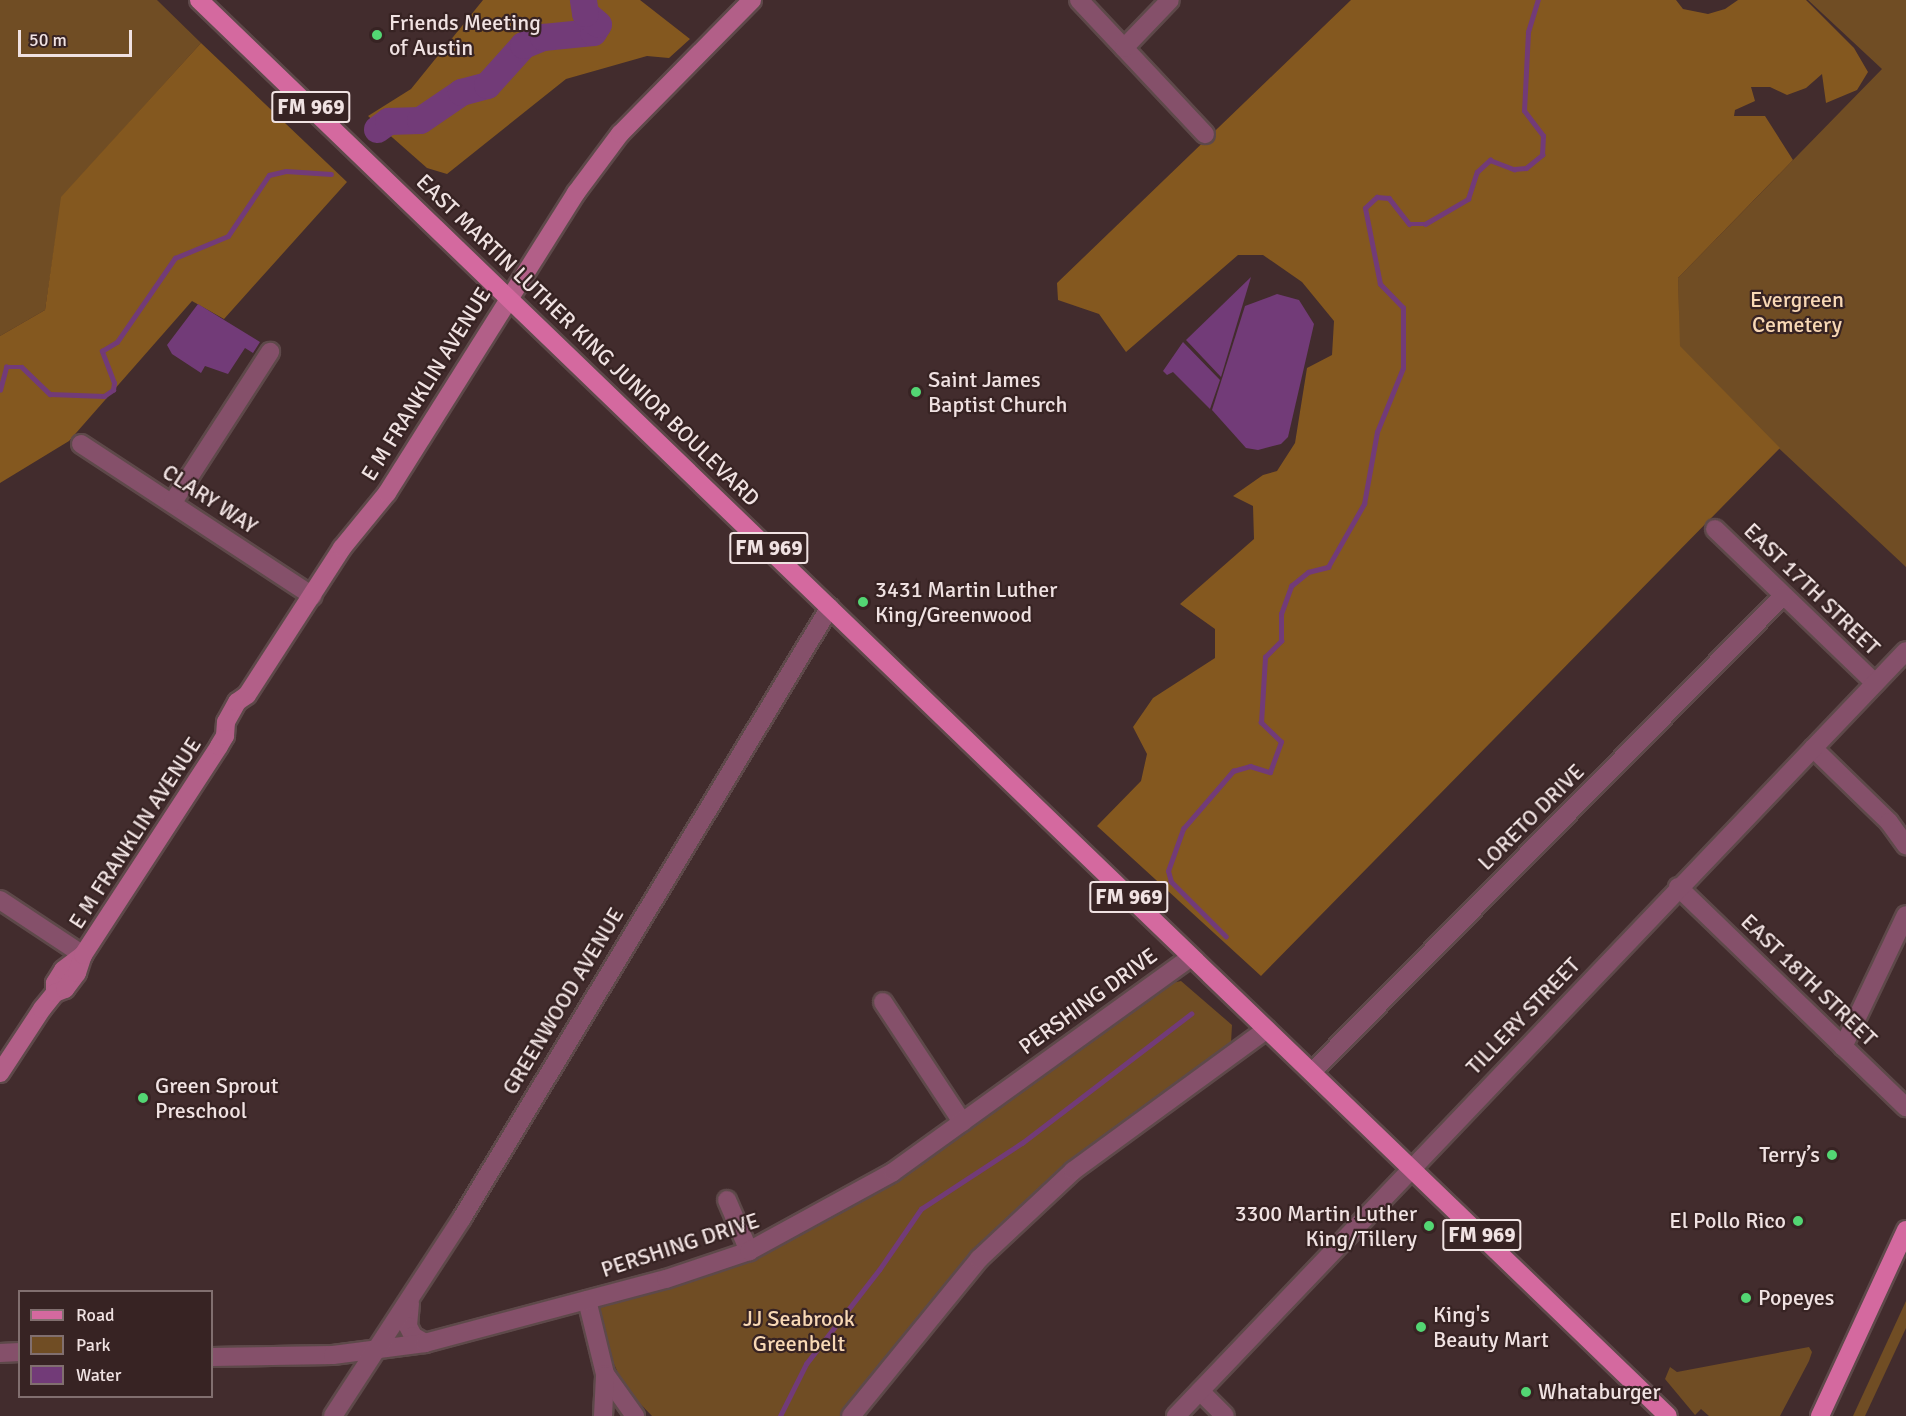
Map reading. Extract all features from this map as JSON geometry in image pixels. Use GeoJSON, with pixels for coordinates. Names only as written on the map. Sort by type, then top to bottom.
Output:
{"type":"FeatureCollection","features":[{"type":"Feature","properties":{"kind":"main road","name":"EAST MARTIN LUTHER KING JUNIOR BOULEVARD"},"geometry":{"type":"LineString","coordinates":[[199,0],[1668,1416]]}},
{"type":"Feature","properties":{"kind":"main road"},"geometry":{"type":"LineString","coordinates":[[1820,1416],[1906,1230]]}},
{"type":"Feature","properties":{"kind":"street","name":"E M FRANKLIN AVENUE"},"geometry":{"type":"LineString","coordinates":[[0,1073],[55,993],[55,983],[63,970],[83,955],[225,735],[242,719],[248,708],[247,695],[342,548],[387,494],[576,193],[620,134],[752,0]]}},
{"type":"Feature","properties":{"kind":"street"},"geometry":{"type":"LineString","coordinates":[[1079,0],[1205,134]]}},
{"type":"Feature","properties":{"kind":"street"},"geometry":{"type":"LineString","coordinates":[[1124,48],[1170,0]]}},
{"type":"Feature","properties":{"kind":"street"},"geometry":{"type":"LineString","coordinates":[[173,502],[270,352]]}},
{"type":"Feature","properties":{"kind":"street","name":"CLARY WAY"},"geometry":{"type":"LineString","coordinates":[[81,444],[173,502],[312,596]]}},
{"type":"Feature","properties":{"kind":"street","name":"EAST 17TH STREET"},"geometry":{"type":"LineString","coordinates":[[1715,529],[1875,683]]}},
{"type":"Feature","properties":{"kind":"street","name":"LORETO DRIVE"},"geometry":{"type":"LineString","coordinates":[[1312,1072],[1784,596]]}},
{"type":"Feature","properties":{"kind":"street","name":"GREENWOOD AVENUE"},"geometry":{"type":"LineString","coordinates":[[333,1416],[411,1299],[830,607]]}},
{"type":"Feature","properties":{"kind":"street","name":"TILLERY STREET"},"geometry":{"type":"LineString","coordinates":[[1176,1416],[1678,887],[1906,651]]}},
{"type":"Feature","properties":{"kind":"street"},"geometry":{"type":"LineString","coordinates":[[1813,748],[1889,822],[1906,846]]}},
{"type":"Feature","properties":{"kind":"street","name":"EAST 18TH STREET"},"geometry":{"type":"LineString","coordinates":[[1678,887],[1906,1107]]}},
{"type":"Feature","properties":{"kind":"street"},"geometry":{"type":"LineString","coordinates":[[0,900],[83,955]]}},
{"type":"Feature","properties":{"kind":"street"},"geometry":{"type":"LineString","coordinates":[[1844,1047],[1906,915]]}},
{"type":"Feature","properties":{"kind":"street","name":"PERSHING DRIVE"},"geometry":{"type":"LineString","coordinates":[[213,1357],[376,1352],[425,1343],[587,1300],[749,1251],[893,1172],[1191,957]]}},
{"type":"Feature","properties":{"kind":"street"},"geometry":{"type":"LineString","coordinates":[[883,1002],[962,1122]]}},
{"type":"Feature","properties":{"kind":"street"},"geometry":{"type":"LineString","coordinates":[[851,1416],[979,1259],[1074,1171],[1267,1029]]}},
{"type":"Feature","properties":{"kind":"street"},"geometry":{"type":"LineString","coordinates":[[727,1200],[749,1251]]}},
{"type":"Feature","properties":{"kind":"street"},"geometry":{"type":"LineString","coordinates":[[411,1299],[408,1326],[413,1336],[425,1343]]}},
{"type":"Feature","properties":{"kind":"street"},"geometry":{"type":"LineString","coordinates":[[587,1300],[605,1374],[603,1416]]}},
{"type":"Feature","properties":{"kind":"street"},"geometry":{"type":"LineString","coordinates":[[0,1353],[18,1352]]}},
{"type":"Feature","properties":{"kind":"street"},"geometry":{"type":"LineString","coordinates":[[605,1374],[635,1416]]}},
{"type":"Feature","properties":{"kind":"street"},"geometry":{"type":"LineString","coordinates":[[1200,1391],[1225,1416]]}},
{"type":"Feature","properties":{"kind":"green space"},"geometry":{"type":"Polygon","coordinates":[[[0,0],[157,0],[201,43],[62,197],[45,310],[0,336],[0,0]]]}},
{"type":"Feature","properties":{"kind":"green space","name":"Evergreen Cemetery"},"geometry":{"type":"Polygon","coordinates":[[[1808,0],[1906,0],[1906,567],[1769,439],[1679,346],[1678,278],[1882,69],[1808,0]]]}},
{"type":"Feature","properties":{"kind":"green space","name":"JJ Seabrook Greenbelt"},"geometry":{"type":"Polygon","coordinates":[[[1181,981],[1232,1025],[1231,1043],[1050,1179],[975,1247],[841,1416],[652,1416],[625,1388],[606,1347],[600,1307],[743,1262],[857,1204],[914,1168],[1168,984],[1181,981]]]}},
{"type":"Feature","properties":{"kind":"green space"},"geometry":{"type":"Polygon","coordinates":[[[1906,1301],[1906,1328],[1865,1416],[1853,1416],[1906,1301]]]}},
{"type":"Feature","properties":{"kind":"green space"},"geometry":{"type":"Polygon","coordinates":[[[1809,1347],[1812,1352],[1809,1361],[1780,1416],[1709,1416],[1701,1409],[1695,1415],[1665,1379],[1670,1367],[1677,1372],[1809,1347]]]}},
{"type":"Feature","properties":{"kind":"shaded area"},"geometry":{"type":"Polygon","coordinates":[[[483,0],[640,0],[690,39],[669,58],[647,56],[566,79],[447,174],[427,168],[368,116],[411,89],[483,0]]]}},
{"type":"Feature","properties":{"kind":"shaded area"},"geometry":{"type":"Polygon","coordinates":[[[1351,0],[1676,0],[1683,9],[1708,14],[1725,9],[1738,0],[1806,0],[1854,48],[1868,72],[1857,90],[1826,103],[1822,74],[1806,88],[1787,95],[1770,87],[1751,87],[1755,101],[1735,110],[1734,116],[1765,116],[1793,160],[1678,278],[1680,346],[1780,448],[1261,976],[1097,826],[1141,781],[1147,754],[1133,727],[1153,698],[1215,658],[1215,629],[1180,604],[1254,539],[1253,506],[1233,496],[1263,475],[1277,471],[1295,443],[1307,368],[1332,355],[1334,321],[1302,282],[1263,255],[1238,255],[1126,352],[1099,314],[1058,300],[1057,283],[1351,0]]]}},
{"type":"Feature","properties":{"kind":"shaded area"},"geometry":{"type":"Polygon","coordinates":[[[201,43],[347,182],[224,319],[192,301],[69,441],[0,483],[0,336],[45,310],[61,197],[201,43]]]}},
{"type":"Feature","properties":{"kind":"water"},"geometry":{"type":"Polygon","coordinates":[[[1251,277],[1221,377],[1186,340],[1251,277]]]}},
{"type":"Feature","properties":{"kind":"water"},"geometry":{"type":"Polygon","coordinates":[[[1277,294],[1299,300],[1314,324],[1288,437],[1281,444],[1258,450],[1246,448],[1212,410],[1245,306],[1277,294]]]}},
{"type":"Feature","properties":{"kind":"water"},"geometry":{"type":"Polygon","coordinates":[[[198,304],[260,342],[253,353],[245,348],[228,374],[205,366],[201,373],[172,354],[167,345],[198,304]]]}},
{"type":"Feature","properties":{"kind":"water"},"geometry":{"type":"Polygon","coordinates":[[[1183,342],[1220,380],[1210,409],[1173,372],[1167,375],[1163,371],[1183,342]]]}},
{"type":"Feature","properties":{"kind":"waterway"},"geometry":{"type":"LineString","coordinates":[[377,129],[388,121],[420,120],[461,92],[487,85],[523,45],[543,37],[593,32],[598,24],[585,13],[583,0]]}},
{"type":"Feature","properties":{"kind":"waterway"},"geometry":{"type":"LineString","coordinates":[[1226,937],[1171,882],[1168,871],[1183,829],[1233,771],[1250,766],[1270,772],[1281,742],[1261,723],[1265,657],[1281,641],[1281,614],[1291,586],[1308,572],[1328,567],[1364,504],[1377,432],[1403,368],[1403,308],[1380,284],[1365,208],[1377,197],[1389,198],[1409,224],[1425,224],[1468,199],[1477,172],[1490,160],[1514,169],[1526,168],[1542,155],[1543,136],[1524,111],[1528,32],[1538,0]]}},
{"type":"Feature","properties":{"kind":"waterway"},"geometry":{"type":"LineString","coordinates":[[0,390],[6,367],[22,367],[50,394],[104,396],[113,390],[114,383],[102,351],[117,342],[175,258],[228,236],[269,175],[286,171],[331,174]]}},
{"type":"Feature","properties":{"kind":"waterway"},"geometry":{"type":"LineString","coordinates":[[780,1416],[806,1364],[879,1270],[921,1209],[1022,1143],[1191,1014]]}},
{"type":"Feature","properties":{"kind":"place","name":"Friends Meeting of Austin"},"geometry":{"type":"Point","coordinates":[377,35]}},
{"type":"Feature","properties":{"kind":"place","name":"Saint James Baptist Church"},"geometry":{"type":"Point","coordinates":[916,392]}},
{"type":"Feature","properties":{"kind":"place","name":"3431 Martin Luther King/Greenwood"},"geometry":{"type":"Point","coordinates":[863,602]}},
{"type":"Feature","properties":{"kind":"place","name":"Green Sprout Preschool"},"geometry":{"type":"Point","coordinates":[143,1098]}},
{"type":"Feature","properties":{"kind":"place","name":"Terry’s"},"geometry":{"type":"Point","coordinates":[1832,1155]}},
{"type":"Feature","properties":{"kind":"place","name":"El Pollo Rico"},"geometry":{"type":"Point","coordinates":[1798,1221]}},
{"type":"Feature","properties":{"kind":"place","name":"3300 Martin Luther King/Tillery"},"geometry":{"type":"Point","coordinates":[1429,1226]}},
{"type":"Feature","properties":{"kind":"place","name":"Popeyes"},"geometry":{"type":"Point","coordinates":[1746,1298]}},
{"type":"Feature","properties":{"kind":"place","name":"King's Beauty Mart"},"geometry":{"type":"Point","coordinates":[1421,1327]}},
{"type":"Feature","properties":{"kind":"place","name":"Whataburger"},"geometry":{"type":"Point","coordinates":[1526,1392]}}]}
